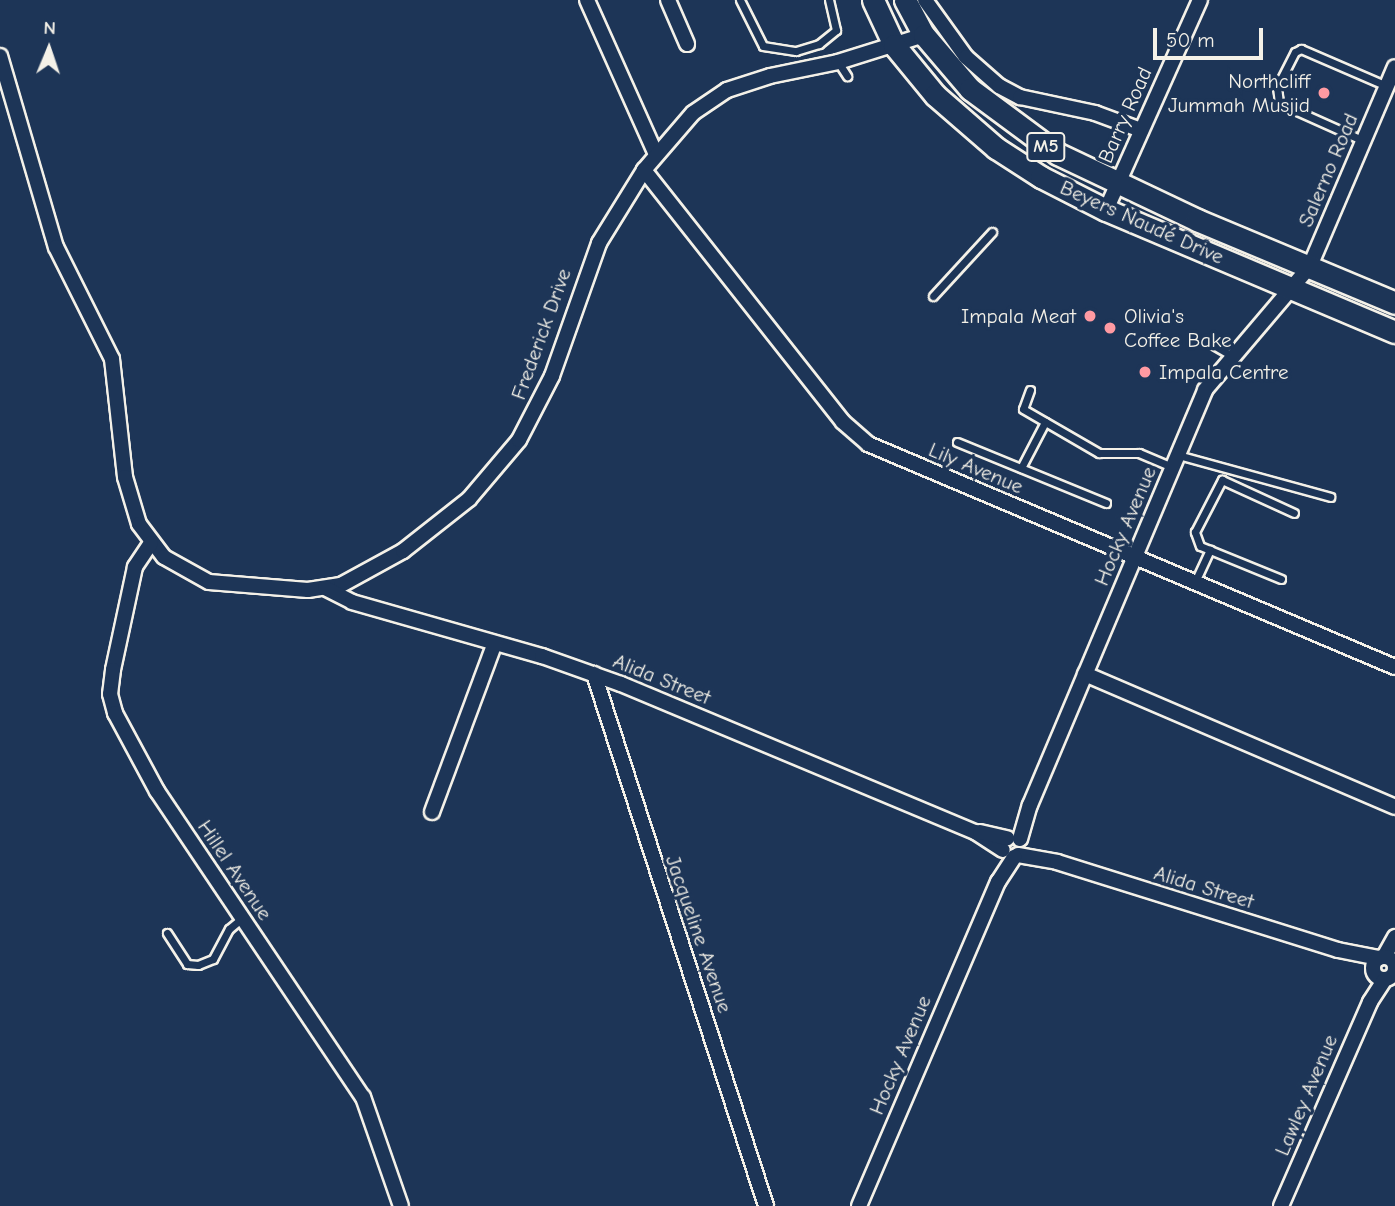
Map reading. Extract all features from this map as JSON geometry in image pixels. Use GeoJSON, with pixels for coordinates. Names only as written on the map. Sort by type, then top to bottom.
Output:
{"type":"FeatureCollection","features":[{"type":"Feature","properties":{"kind":"main road","name":"Beyers Naudé Drive"},"geometry":{"type":"LineString","coordinates":[[873,0],[894,45],[935,95],[996,148],[1106,210],[1294,287],[1395,332]]}},
{"type":"Feature","properties":{"kind":"main road","name":"Beyers Naudé Drive"},"geometry":{"type":"LineString","coordinates":[[905,0],[924,35],[970,89],[1002,117],[1058,154],[1117,184],[1395,303]]}},
{"type":"Feature","properties":{"kind":"street"},"geometry":{"type":"LineString","coordinates":[[587,0],[656,154]]}},
{"type":"Feature","properties":{"kind":"street"},"geometry":{"type":"LineString","coordinates":[[668,0],[687,44]]}},
{"type":"Feature","properties":{"kind":"street"},"geometry":{"type":"LineString","coordinates":[[925,0],[966,57],[999,86],[1020,97],[1095,113],[1141,130]]}},
{"type":"Feature","properties":{"kind":"street","name":"Barry Road"},"geometry":{"type":"LineString","coordinates":[[1106,210],[1200,0]]}},
{"type":"Feature","properties":{"kind":"street","name":"Frederick Drive"},"geometry":{"type":"LineString","coordinates":[[0,56],[57,247],[112,359],[125,477],[138,524],[151,543],[173,564],[209,582],[258,589],[325,588],[368,571],[443,521],[470,499],[519,440],[552,376],[599,243],[643,170],[693,113],[727,90],[770,76],[838,62],[924,35]]}},
{"type":"Feature","properties":{"kind":"street","name":"Salerno Road"},"geometry":{"type":"LineString","coordinates":[[1294,287],[1310,266],[1395,67]]}},
{"type":"Feature","properties":{"kind":"street","name":"Lily Avenue"},"geometry":{"type":"LineString","coordinates":[[643,170],[858,437],[882,452],[1395,667]]}},
{"type":"Feature","properties":{"kind":"street","name":"Hocky Avenue"},"geometry":{"type":"LineString","coordinates":[[859,1206],[1210,380],[1294,287]]}},
{"type":"Feature","properties":{"kind":"street","name":"Hillel Avenue"},"geometry":{"type":"LineString","coordinates":[[151,543],[139,556],[132,579],[110,683],[112,705],[157,791],[363,1097],[401,1206]]}},
{"type":"Feature","properties":{"kind":"street","name":"Alida Street"},"geometry":{"type":"LineString","coordinates":[[325,588],[352,602],[594,674],[975,832],[1057,862],[1387,967]]}},
{"type":"Feature","properties":{"kind":"street"},"geometry":{"type":"LineString","coordinates":[[432,812],[495,643]]}},
{"type":"Feature","properties":{"kind":"street","name":"Jacqueline Avenue"},"geometry":{"type":"LineString","coordinates":[[594,674],[766,1206]]}},
{"type":"Feature","properties":{"kind":"street"},"geometry":{"type":"LineString","coordinates":[[1085,674],[1395,807]]}},
{"type":"Feature","properties":{"kind":"street","name":"Lawley Avenue"},"geometry":{"type":"LineString","coordinates":[[1281,1206],[1387,967],[1395,937]]}},
{"type":"Feature","properties":{"kind":"lane"},"geometry":{"type":"LineString","coordinates":[[740,0],[762,46],[796,51],[819,44],[836,30],[829,0]]}},
{"type":"Feature","properties":{"kind":"lane"},"geometry":{"type":"LineString","coordinates":[[1365,141],[1279,103],[1277,87],[1295,52],[1301,49],[1387,86]]}},
{"type":"Feature","properties":{"kind":"lane"},"geometry":{"type":"LineString","coordinates":[[838,62],[846,76]]}},
{"type":"Feature","properties":{"kind":"lane"},"geometry":{"type":"LineString","coordinates":[[933,296],[992,232]]}},
{"type":"Feature","properties":{"kind":"lane"},"geometry":{"type":"LineString","coordinates":[[1215,346],[1232,356]]}},
{"type":"Feature","properties":{"kind":"lane"},"geometry":{"type":"LineString","coordinates":[[1030,390],[1022,407],[1099,453],[1139,453],[1330,497]]}},
{"type":"Feature","properties":{"kind":"lane"},"geometry":{"type":"LineString","coordinates":[[1021,468],[1045,422]]}},
{"type":"Feature","properties":{"kind":"lane"},"geometry":{"type":"LineString","coordinates":[[957,442],[1106,503]]}},
{"type":"Feature","properties":{"kind":"lane"},"geometry":{"type":"LineString","coordinates":[[1281,579],[1200,546],[1195,532],[1222,480],[1294,513]]}},
{"type":"Feature","properties":{"kind":"lane"},"geometry":{"type":"LineString","coordinates":[[1194,584],[1210,550]]}},
{"type":"Feature","properties":{"kind":"lane"},"geometry":{"type":"LineString","coordinates":[[167,933],[187,964],[198,965],[213,959],[229,929],[242,918]]}},
{"type":"Feature","properties":{"kind":"place","name":"Northcliff Jummah Musjid"},"geometry":{"type":"Point","coordinates":[1324,93]}},
{"type":"Feature","properties":{"kind":"place","name":"Impala Meat"},"geometry":{"type":"Point","coordinates":[1090,316]}},
{"type":"Feature","properties":{"kind":"place","name":"Olivia's Coffee Bake"},"geometry":{"type":"Point","coordinates":[1110,328]}},
{"type":"Feature","properties":{"kind":"place","name":"Impala Centre"},"geometry":{"type":"Point","coordinates":[1145,372]}}]}
